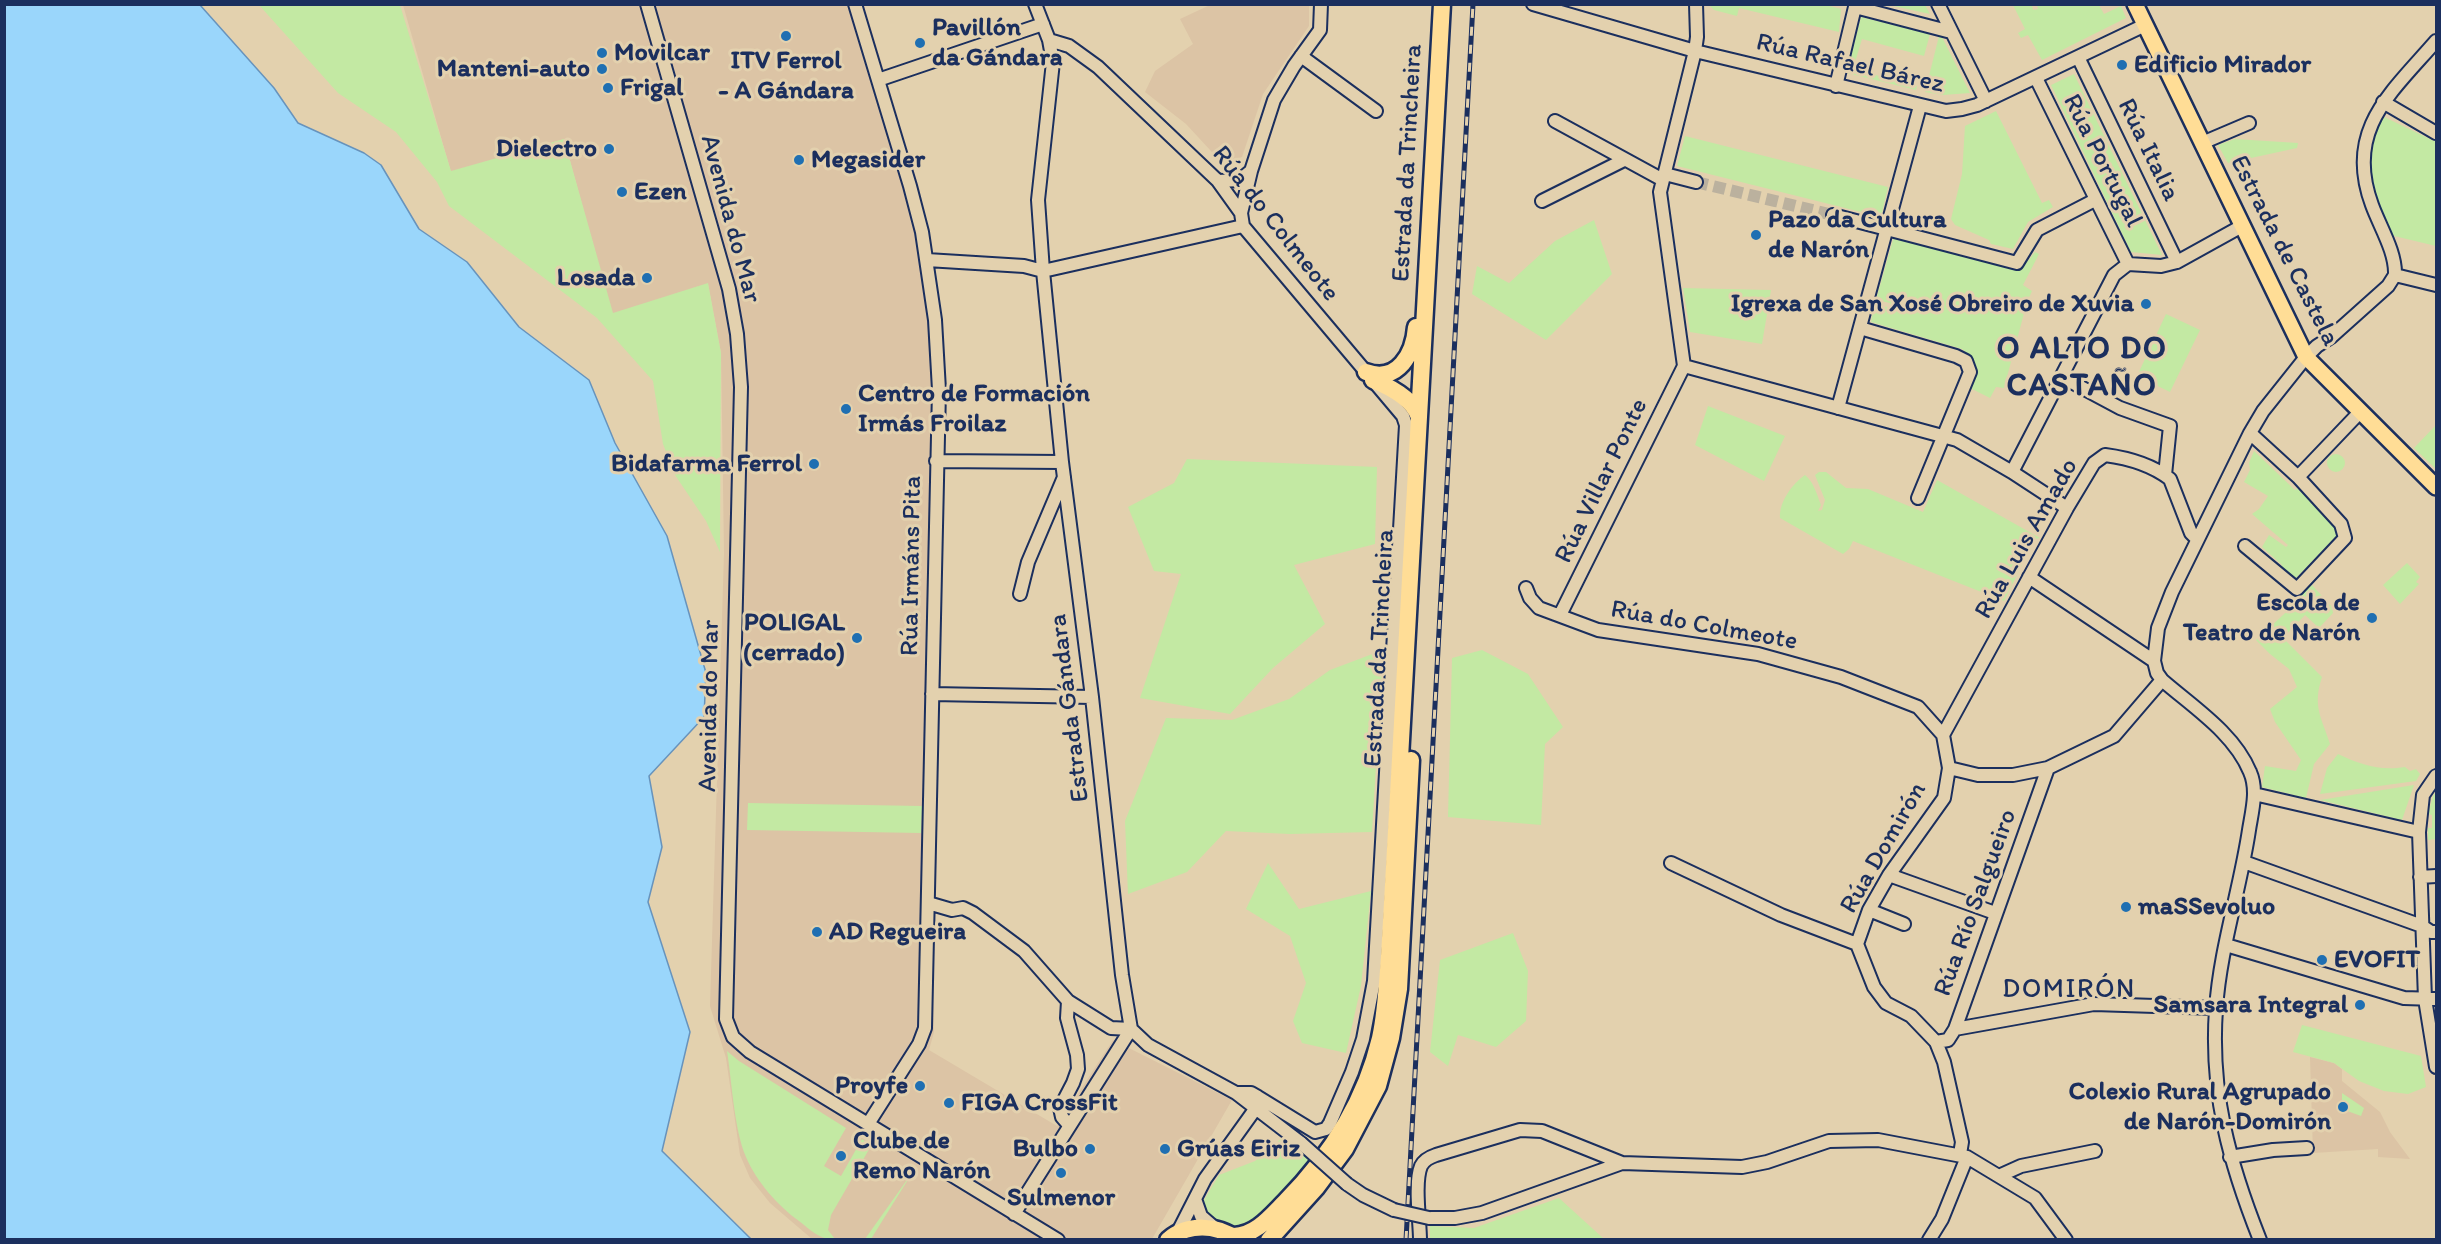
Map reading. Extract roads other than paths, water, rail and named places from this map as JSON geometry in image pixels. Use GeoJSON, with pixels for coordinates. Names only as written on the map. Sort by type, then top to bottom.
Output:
{"type":"FeatureCollection","features":[{"type":"Feature","properties":{"kind":"highway","name":"Estrada da Trincheira"},"geometry":{"type":"LineString","coordinates":[[1173,1237],[1187,1229],[1202,1227],[1236,1238],[1245,1236],[1264,1223],[1307,1179],[1334,1145],[1352,1114],[1368,1079],[1380,1036],[1389,956],[1442,4]]}},
{"type":"Feature","properties":{"kind":"highway","name":"Estrada da Trincheira"},"geometry":{"type":"LineString","coordinates":[[1269,1239],[1324,1177],[1345,1149],[1363,1117],[1378,1086],[1391,1038],[1399,989],[1453,4]]}},
{"type":"Feature","properties":{"kind":"highway"},"geometry":{"type":"LineString","coordinates":[[1370,376],[1398,370],[1415,340],[1422,249],[1431,232]]}},
{"type":"Feature","properties":{"kind":"highway"},"geometry":{"type":"LineString","coordinates":[[1370,376],[1406,400],[1419,417]]}},
{"type":"Feature","properties":{"kind":"main road","name":"Estrada de Castela"},"geometry":{"type":"LineString","coordinates":[[2135,4],[2306,357],[2436,488]]}},
{"type":"Feature","properties":{"kind":"street","name":"Avenida do Mar"},"geometry":{"type":"LineString","coordinates":[[647,4],[729,289],[737,334],[741,387],[726,1019],[733,1037],[750,1052],[1058,1239]]}},
{"type":"Feature","properties":{"kind":"street","name":"Rúa Irmáns Pita"},"geometry":{"type":"LineString","coordinates":[[855,4],[910,186],[927,260],[936,320],[939,390],[925,1028],[919,1044],[868,1124]]}},
{"type":"Feature","properties":{"kind":"street","name":"Estrada Gándara"},"geometry":{"type":"LineString","coordinates":[[1035,4],[1049,40],[1053,62],[1038,200],[1043,271],[1062,462],[1092,697],[1122,975],[1131,1029]]}},
{"type":"Feature","properties":{"kind":"street"},"geometry":{"type":"LineString","coordinates":[[927,260],[1024,266],[1043,271],[1242,219],[1251,171],[1274,100],[1320,30],[1321,4]]}},
{"type":"Feature","properties":{"kind":"street","name":"Rúa Rafael Bárez"},"geometry":{"type":"LineString","coordinates":[[1533,4],[1695,51],[1946,111],[1986,101],[2145,25]]}},
{"type":"Feature","properties":{"kind":"street"},"geometry":{"type":"LineString","coordinates":[[1696,4],[1695,51],[1660,192],[1684,366],[1958,440],[2067,508]]}},
{"type":"Feature","properties":{"kind":"street"},"geometry":{"type":"LineString","coordinates":[[1938,4],[1986,101]]}},
{"type":"Feature","properties":{"kind":"street"},"geometry":{"type":"LineString","coordinates":[[1836,86],[1855,7],[1951,32]]}},
{"type":"Feature","properties":{"kind":"street"},"geometry":{"type":"LineString","coordinates":[[878,80],[1043,24]]}},
{"type":"Feature","properties":{"kind":"street","name":"Rúa do Colmeote"},"geometry":{"type":"LineString","coordinates":[[1049,40],[1069,46],[1098,67],[1218,181],[1242,219],[1402,416],[1406,425],[1374,981],[1363,1039],[1352,1072],[1326,1129],[1315,1132],[1258,1096],[1251,1093],[1236,1093]]}},
{"type":"Feature","properties":{"kind":"street"},"geometry":{"type":"LineString","coordinates":[[2260,1239],[2230,1157],[2221,1120],[2216,1081],[2216,1008],[2226,945],[2244,862],[2254,794],[2251,774],[2226,735],[2162,680],[2157,673],[2154,661],[2158,627],[2197,539],[2263,411],[2306,357],[2317,346],[2331,338],[2388,286],[2395,275],[2390,249],[2367,191],[2364,164],[2366,143],[2372,122],[2383,102],[2436,41]]}},
{"type":"Feature","properties":{"kind":"street"},"geometry":{"type":"LineString","coordinates":[[1301,56],[1376,111]]}},
{"type":"Feature","properties":{"kind":"street","name":"Rúa Italia"},"geometry":{"type":"LineString","coordinates":[[2078,57],[2176,262]]}},
{"type":"Feature","properties":{"kind":"street","name":"Rúa Portugal"},"geometry":{"type":"LineString","coordinates":[[2036,78],[2128,264]]}},
{"type":"Feature","properties":{"kind":"street"},"geometry":{"type":"LineString","coordinates":[[2383,102],[2436,132]]}},
{"type":"Feature","properties":{"kind":"street"},"geometry":{"type":"LineString","coordinates":[[1838,408],[1920,106]]}},
{"type":"Feature","properties":{"kind":"street"},"geometry":{"type":"LineString","coordinates":[[1555,121],[1624,160],[1664,177],[1696,182]]}},
{"type":"Feature","properties":{"kind":"street"},"geometry":{"type":"LineString","coordinates":[[2202,143],[2249,123]]}},
{"type":"Feature","properties":{"kind":"street"},"geometry":{"type":"LineString","coordinates":[[1542,201],[1624,160]]}},
{"type":"Feature","properties":{"kind":"street"},"geometry":{"type":"LineString","coordinates":[[1218,181],[1240,180],[1251,171]]}},
{"type":"Feature","properties":{"kind":"street"},"geometry":{"type":"LineString","coordinates":[[1833,215],[2017,263],[2037,230],[2096,200]]}},
{"type":"Feature","properties":{"kind":"street"},"geometry":{"type":"LineString","coordinates":[[2012,472],[2114,275],[2128,264],[2161,266],[2176,262],[2242,226]]}},
{"type":"Feature","properties":{"kind":"street"},"geometry":{"type":"LineString","coordinates":[[2395,275],[2436,285]]}},
{"type":"Feature","properties":{"kind":"street"},"geometry":{"type":"LineString","coordinates":[[1860,328],[1956,356],[1966,362],[1970,372],[1918,498]]}},
{"type":"Feature","properties":{"kind":"street","name":"Rúa Villar Ponte"},"geometry":{"type":"LineString","coordinates":[[1560,615],[1684,366]]}},
{"type":"Feature","properties":{"kind":"street"},"geometry":{"type":"LineString","coordinates":[[2062,377],[2120,408],[2170,426],[2164,475],[2170,479],[2191,533],[2197,539]]}},
{"type":"Feature","properties":{"kind":"street"},"geometry":{"type":"LineString","coordinates":[[2298,477],[2360,412]]}},
{"type":"Feature","properties":{"kind":"street"},"geometry":{"type":"LineString","coordinates":[[2245,546],[2297,589],[2345,538],[2341,524],[2298,477],[2250,433]]}},
{"type":"Feature","properties":{"kind":"street","name":"Rúa Luis Amado"},"geometry":{"type":"LineString","coordinates":[[1943,735],[2094,463],[2105,455],[2138,462],[2164,475]]}},
{"type":"Feature","properties":{"kind":"street"},"geometry":{"type":"LineString","coordinates":[[936,461],[1062,462]]}},
{"type":"Feature","properties":{"kind":"street"},"geometry":{"type":"LineString","coordinates":[[1020,594],[1028,562],[1064,476]]}},
{"type":"Feature","properties":{"kind":"street"},"geometry":{"type":"LineString","coordinates":[[2029,577],[2154,661]]}},
{"type":"Feature","properties":{"kind":"street","name":"Rúa do Colmeote"},"geometry":{"type":"LineString","coordinates":[[1526,588],[1530,598],[1539,608],[1598,630],[1758,654],[1841,677],[1918,708],[1943,735]]}},
{"type":"Feature","properties":{"kind":"street","name":"Rúa Domirón"},"geometry":{"type":"LineString","coordinates":[[1857,944],[1869,910],[1889,875],[1944,798],[1949,768],[1978,775],[2013,776],[2048,768],[2114,736],[2162,680]]}},
{"type":"Feature","properties":{"kind":"street"},"geometry":{"type":"LineString","coordinates":[[932,694],[1092,697]]}},
{"type":"Feature","properties":{"kind":"street"},"geometry":{"type":"LineString","coordinates":[[1943,735],[1949,768]]}},
{"type":"Feature","properties":{"kind":"street","name":"Rúa Río Salgueiro"},"geometry":{"type":"LineString","coordinates":[[1936,1042],[1948,1040],[1955,1029],[2048,768]]}},
{"type":"Feature","properties":{"kind":"street"},"geometry":{"type":"LineString","coordinates":[[2436,776],[2423,795],[2419,832],[2422,926],[2436,1066]]}},
{"type":"Feature","properties":{"kind":"street"},"geometry":{"type":"LineString","coordinates":[[2254,794],[2419,832]]}},
{"type":"Feature","properties":{"kind":"street"},"geometry":{"type":"LineString","coordinates":[[1671,862],[1781,915],[1857,944],[1874,987],[1886,1003],[1911,1016],[1936,1042],[1944,1062],[1964,1156],[1942,1219],[1929,1239]]}},
{"type":"Feature","properties":{"kind":"street"},"geometry":{"type":"LineString","coordinates":[[2244,862],[2436,932]]}},
{"type":"Feature","properties":{"kind":"street"},"geometry":{"type":"LineString","coordinates":[[1889,875],[1995,913]]}},
{"type":"Feature","properties":{"kind":"street"},"geometry":{"type":"LineString","coordinates":[[2420,877],[2436,876]]}},
{"type":"Feature","properties":{"kind":"street"},"geometry":{"type":"LineString","coordinates":[[928,903],[952,910],[963,908],[973,913],[1024,951],[1068,1001],[1111,1028],[1131,1029],[1148,1045],[1236,1093],[1275,1121],[1347,1184],[1363,1195],[1394,1210],[1429,1218],[1455,1218],[1482,1213],[1622,1163]]}},
{"type":"Feature","properties":{"kind":"street"},"geometry":{"type":"LineString","coordinates":[[1869,910],[1904,924]]}},
{"type":"Feature","properties":{"kind":"street"},"geometry":{"type":"LineString","coordinates":[[2226,945],[2404,998],[2431,999]]}},
{"type":"Feature","properties":{"kind":"street"},"geometry":{"type":"LineString","coordinates":[[1068,1001],[1067,1018],[1077,1054],[1078,1069],[1060,1108],[1062,1117],[1070,1125]]}},
{"type":"Feature","properties":{"kind":"street"},"geometry":{"type":"LineString","coordinates":[[1955,1029],[2094,1004],[2216,1008]]}},
{"type":"Feature","properties":{"kind":"street"},"geometry":{"type":"LineString","coordinates":[[1014,1214],[1131,1029]]}},
{"type":"Feature","properties":{"kind":"street"},"geometry":{"type":"LineString","coordinates":[[1236,1093],[1242,1126]]}},
{"type":"Feature","properties":{"kind":"street"},"geometry":{"type":"LineString","coordinates":[[1173,1237],[1205,1179],[1256,1108]]}},
{"type":"Feature","properties":{"kind":"street"},"geometry":{"type":"LineString","coordinates":[[1242,1126],[1255,1121],[1275,1121]]}},
{"type":"Feature","properties":{"kind":"street"},"geometry":{"type":"LineString","coordinates":[[1420,1239],[1419,1181],[1421,1167],[1427,1159],[1520,1130],[1542,1131],[1622,1163],[1742,1167],[1767,1162],[1828,1141],[1878,1140],[1964,1156],[2001,1175],[2035,1198],[2066,1239]]}},
{"type":"Feature","properties":{"kind":"street"},"geometry":{"type":"LineString","coordinates":[[2230,1157],[2273,1150],[2307,1148]]}},
{"type":"Feature","properties":{"kind":"street"},"geometry":{"type":"LineString","coordinates":[[2001,1175],[2021,1166],[2095,1151]]}},
{"type":"Feature","properties":{"kind":"street"},"geometry":{"type":"LineString","coordinates":[[1195,1199],[1201,1216],[1216,1230]]}},
{"type":"Feature","properties":{"kind":"water"},"geometry":{"type":"Polygon","coordinates":[[[5,4],[200,5],[274,88],[298,123],[364,153],[381,165],[419,229],[467,262],[519,327],[589,380],[615,443],[667,536],[706,673],[704,717],[649,776],[662,847],[648,902],[690,1032],[662,1151],[751,1239],[5,1239],[5,4]]]}},
{"type":"Feature","properties":{"kind":"tunnel"},"geometry":{"type":"LineString","coordinates":[[1696,182],[1833,215]]}},
{"type":"Feature","properties":{"kind":"railway"},"geometry":{"type":"LineString","coordinates":[[1406,1240],[1473,4]]}},
{"type":"Feature","properties":{"kind":"place","name":"ITV Ferrol - A Gándara"},"geometry":{"type":"Point","coordinates":[786,36]}},
{"type":"Feature","properties":{"kind":"place","name":"Pavillón da Gándara"},"geometry":{"type":"Point","coordinates":[920,43]}},
{"type":"Feature","properties":{"kind":"place","name":"Movilcar"},"geometry":{"type":"Point","coordinates":[602,53]}},
{"type":"Feature","properties":{"kind":"place","name":"Edificio Mirador"},"geometry":{"type":"Point","coordinates":[2122,65]}},
{"type":"Feature","properties":{"kind":"place","name":"Manteni-auto"},"geometry":{"type":"Point","coordinates":[602,69]}},
{"type":"Feature","properties":{"kind":"place","name":"Frigal"},"geometry":{"type":"Point","coordinates":[608,88]}},
{"type":"Feature","properties":{"kind":"place","name":"Dielectro"},"geometry":{"type":"Point","coordinates":[609,149]}},
{"type":"Feature","properties":{"kind":"place","name":"Megasider"},"geometry":{"type":"Point","coordinates":[799,160]}},
{"type":"Feature","properties":{"kind":"place","name":"Ezen"},"geometry":{"type":"Point","coordinates":[622,192]}},
{"type":"Feature","properties":{"kind":"place","name":"Pazo da Cultura de Narón"},"geometry":{"type":"Point","coordinates":[1756,235]}},
{"type":"Feature","properties":{"kind":"place","name":"Losada"},"geometry":{"type":"Point","coordinates":[647,278]}},
{"type":"Feature","properties":{"kind":"place","name":"Igrexa de San Xosé Obreiro de Xuvia"},"geometry":{"type":"Point","coordinates":[2146,304]}},
{"type":"Feature","properties":{"kind":"place","name":"Centro de Formación Irmás Froilaz"},"geometry":{"type":"Point","coordinates":[846,409]}},
{"type":"Feature","properties":{"kind":"place","name":"Bidafarma Ferrol"},"geometry":{"type":"Point","coordinates":[814,464]}},
{"type":"Feature","properties":{"kind":"place","name":"Escola de Teatro de Narón"},"geometry":{"type":"Point","coordinates":[2372,618]}},
{"type":"Feature","properties":{"kind":"place","name":"POLIGAL (cerrado)"},"geometry":{"type":"Point","coordinates":[857,638]}},
{"type":"Feature","properties":{"kind":"place","name":"maSSevoluo"},"geometry":{"type":"Point","coordinates":[2126,907]}},
{"type":"Feature","properties":{"kind":"place","name":"AD Regueira"},"geometry":{"type":"Point","coordinates":[817,932]}},
{"type":"Feature","properties":{"kind":"place","name":"EVOFIT"},"geometry":{"type":"Point","coordinates":[2322,960]}},
{"type":"Feature","properties":{"kind":"place","name":"Samsara Integral"},"geometry":{"type":"Point","coordinates":[2360,1005]}},
{"type":"Feature","properties":{"kind":"place","name":"Proyfe"},"geometry":{"type":"Point","coordinates":[920,1086]}},
{"type":"Feature","properties":{"kind":"place","name":"FIGA CrossFit"},"geometry":{"type":"Point","coordinates":[949,1103]}},
{"type":"Feature","properties":{"kind":"place","name":"Colexio Rural Agrupado de Narón-Domirón"},"geometry":{"type":"Point","coordinates":[2343,1107]}},
{"type":"Feature","properties":{"kind":"place","name":"Bulbo"},"geometry":{"type":"Point","coordinates":[1090,1149]}},
{"type":"Feature","properties":{"kind":"place","name":"Grúas Eiriz"},"geometry":{"type":"Point","coordinates":[1165,1149]}},
{"type":"Feature","properties":{"kind":"place","name":"Clube de Remo Narón"},"geometry":{"type":"Point","coordinates":[841,1156]}},
{"type":"Feature","properties":{"kind":"place","name":"Sulmenor"},"geometry":{"type":"Point","coordinates":[1061,1173]}},
{"type":"Feature","properties":{"kind":"district","name":"O ALTO DO CASTAÑO"},"geometry":{"type":"Point","coordinates":[2082,368]}},
{"type":"Feature","properties":{"kind":"district","name":"DOMIRÓN"},"geometry":{"type":"Point","coordinates":[2069,990]}}]}
